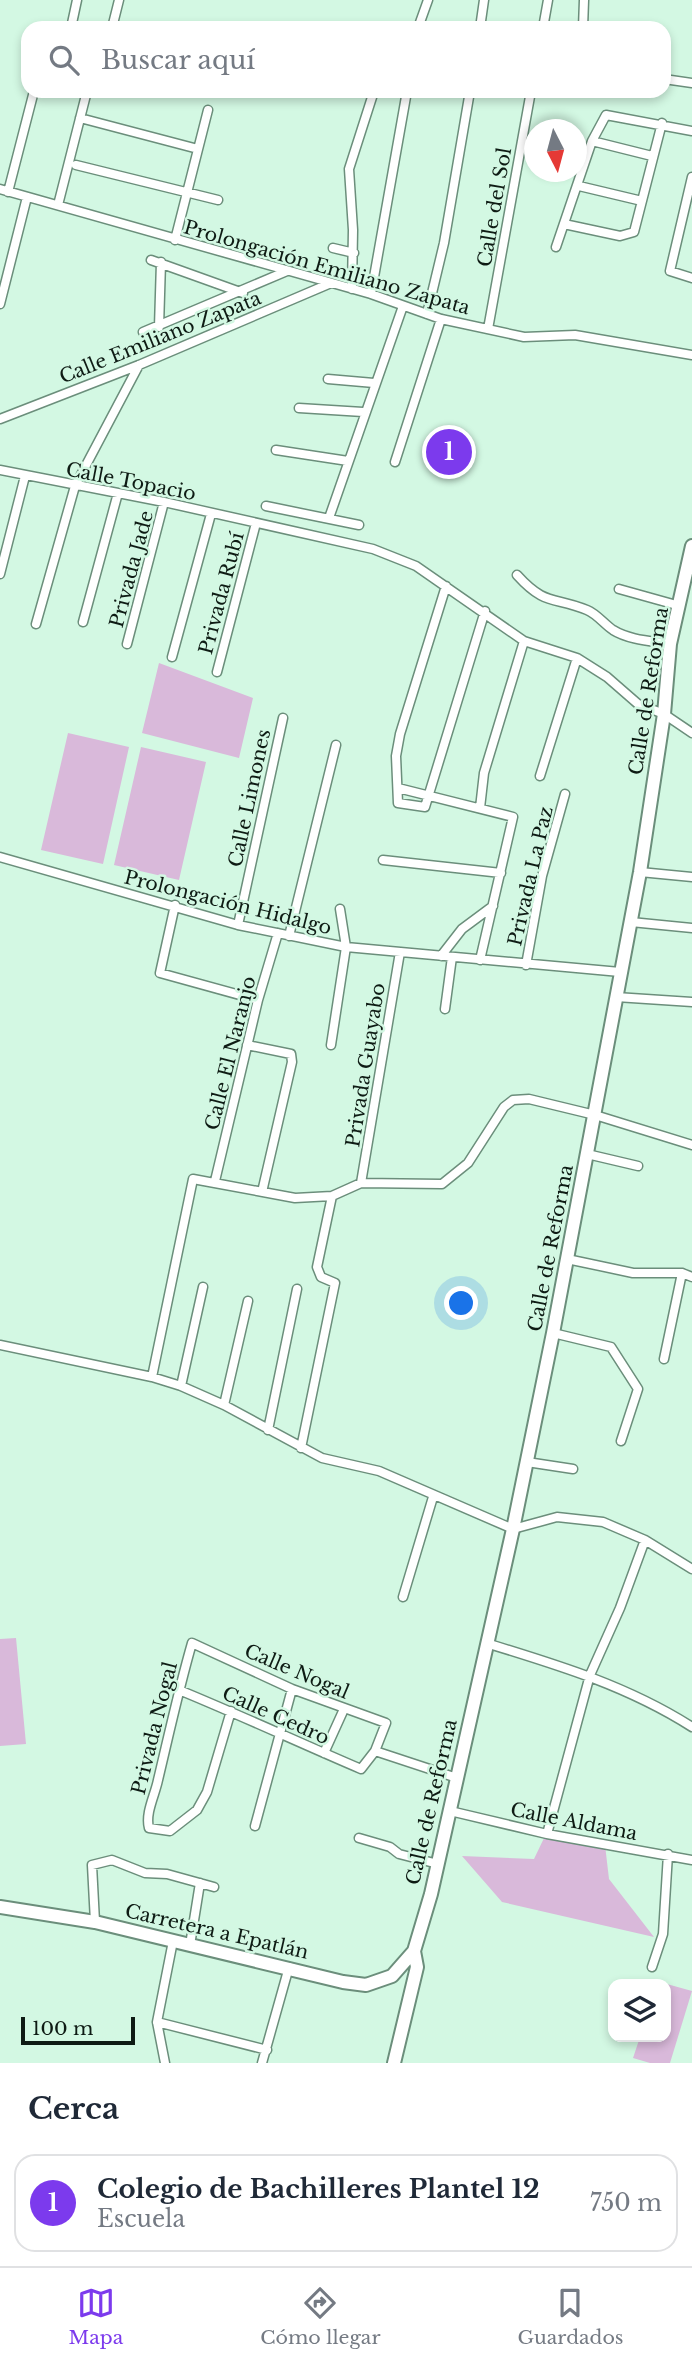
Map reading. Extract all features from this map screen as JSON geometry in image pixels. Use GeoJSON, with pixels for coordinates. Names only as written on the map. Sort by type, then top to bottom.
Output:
{"type":"FeatureCollection","features":[{"type":"Feature","properties":{"kind":"main road","name":"Calle de Reforma"},"geometry":{"type":"LineString","coordinates":[[414,1951],[450,1811],[513,1529],[553,1333],[640,872],[664,715],[670,644],[689,573],[692,546]]}},
{"type":"Feature","properties":{"kind":"main road","name":"Carretera a Epatlán"},"geometry":{"type":"LineString","coordinates":[[0,1907],[95,1922],[343,1982],[366,1985],[392,1976],[414,1951]]}},
{"type":"Feature","properties":{"kind":"main road"},"geometry":{"type":"LineString","coordinates":[[394,2063],[417,1967],[414,1951]]}},
{"type":"Feature","properties":{"kind":"street"},"geometry":{"type":"LineString","coordinates":[[72,21],[77,0]]}},
{"type":"Feature","properties":{"kind":"street"},"geometry":{"type":"LineString","coordinates":[[114,21],[119,0]]}},
{"type":"Feature","properties":{"kind":"street"},"geometry":{"type":"LineString","coordinates":[[420,21],[428,0]]}},
{"type":"Feature","properties":{"kind":"street"},"geometry":{"type":"LineString","coordinates":[[481,21],[484,0]]}},
{"type":"Feature","properties":{"kind":"street"},"geometry":{"type":"LineString","coordinates":[[544,21],[548,0]]}},
{"type":"Feature","properties":{"kind":"street"},"geometry":{"type":"LineString","coordinates":[[583,21],[584,0]]}},
{"type":"Feature","properties":{"kind":"street"},"geometry":{"type":"LineString","coordinates":[[671,80],[692,83]]}},
{"type":"Feature","properties":{"kind":"street"},"geometry":{"type":"LineString","coordinates":[[4,190],[32,98]]}},
{"type":"Feature","properties":{"kind":"street"},"geometry":{"type":"LineString","coordinates":[[58,205],[85,98]]}},
{"type":"Feature","properties":{"kind":"street"},"geometry":{"type":"LineString","coordinates":[[352,289],[354,253],[349,169],[372,98]]}},
{"type":"Feature","properties":{"kind":"street"},"geometry":{"type":"LineString","coordinates":[[371,294],[406,98]]}},
{"type":"Feature","properties":{"kind":"street"},"geometry":{"type":"LineString","coordinates":[[427,314],[444,243],[469,98]]}},
{"type":"Feature","properties":{"kind":"street","name":"Calle del Sol"},"geometry":{"type":"LineString","coordinates":[[488,329],[530,98]]}},
{"type":"Feature","properties":{"kind":"street"},"geometry":{"type":"LineString","coordinates":[[175,240],[208,110]]}},
{"type":"Feature","properties":{"kind":"street"},"geometry":{"type":"LineString","coordinates":[[556,247],[579,186],[592,141],[599,123],[606,115],[662,123],[692,131]]}},
{"type":"Feature","properties":{"kind":"street"},"geometry":{"type":"LineString","coordinates":[[80,118],[198,149]]}},
{"type":"Feature","properties":{"kind":"street"},"geometry":{"type":"LineString","coordinates":[[564,224],[584,230],[627,235],[634,232],[662,123]]}},
{"type":"Feature","properties":{"kind":"street"},"geometry":{"type":"LineString","coordinates":[[592,141],[652,156]]}},
{"type":"Feature","properties":{"kind":"street"},"geometry":{"type":"LineString","coordinates":[[76,164],[218,201]]}},
{"type":"Feature","properties":{"kind":"street"},"geometry":{"type":"LineString","coordinates":[[692,177],[670,271],[692,278]]}},
{"type":"Feature","properties":{"kind":"street"},"geometry":{"type":"LineString","coordinates":[[579,186],[642,201]]}},
{"type":"Feature","properties":{"kind":"street","name":"Prolongación Emiliano Zapata"},"geometry":{"type":"LineString","coordinates":[[4,190],[371,294],[441,319],[524,337],[575,335],[692,355]]}},
{"type":"Feature","properties":{"kind":"street"},"geometry":{"type":"LineString","coordinates":[[0,304],[27,197]]}},
{"type":"Feature","properties":{"kind":"street"},"geometry":{"type":"LineString","coordinates":[[333,248],[354,253]]}},
{"type":"Feature","properties":{"kind":"street"},"geometry":{"type":"LineString","coordinates":[[151,260],[243,293]]}},
{"type":"Feature","properties":{"kind":"street"},"geometry":{"type":"LineString","coordinates":[[159,327],[161,262]]}},
{"type":"Feature","properties":{"kind":"street"},"geometry":{"type":"LineString","coordinates":[[143,332],[243,293],[287,271]]}},
{"type":"Feature","properties":{"kind":"street","name":"Calle Emiliano Zapata"},"geometry":{"type":"LineString","coordinates":[[0,419],[139,365],[331,283]]}},
{"type":"Feature","properties":{"kind":"street"},"geometry":{"type":"LineString","coordinates":[[329,518],[363,412],[403,306]]}},
{"type":"Feature","properties":{"kind":"street"},"geometry":{"type":"LineString","coordinates":[[395,462],[441,319]]}},
{"type":"Feature","properties":{"kind":"street"},"geometry":{"type":"LineString","coordinates":[[36,624],[75,486],[139,365]]}},
{"type":"Feature","properties":{"kind":"street"},"geometry":{"type":"LineString","coordinates":[[328,379],[374,383]]}},
{"type":"Feature","properties":{"kind":"street"},"geometry":{"type":"LineString","coordinates":[[299,408],[363,412]]}},
{"type":"Feature","properties":{"kind":"street"},"geometry":{"type":"LineString","coordinates":[[276,450],[348,461]]}},
{"type":"Feature","properties":{"kind":"street","name":"Calle Topacio"},"geometry":{"type":"LineString","coordinates":[[0,470],[164,502],[373,548],[416,566],[524,640],[578,658],[607,677],[638,704],[664,715],[692,733]]}},
{"type":"Feature","properties":{"kind":"street"},"geometry":{"type":"LineString","coordinates":[[0,574],[25,476]]}},
{"type":"Feature","properties":{"kind":"street"},"geometry":{"type":"LineString","coordinates":[[83,622],[118,493]]}},
{"type":"Feature","properties":{"kind":"street","name":"Privada Jade"},"geometry":{"type":"LineString","coordinates":[[127,644],[164,502]]}},
{"type":"Feature","properties":{"kind":"street"},"geometry":{"type":"LineString","coordinates":[[266,506],[359,525]]}},
{"type":"Feature","properties":{"kind":"street"},"geometry":{"type":"LineString","coordinates":[[172,657],[211,514]]}},
{"type":"Feature","properties":{"kind":"street","name":"Privada Rubí"},"geometry":{"type":"LineString","coordinates":[[217,672],[256,523]]}},
{"type":"Feature","properties":{"kind":"street"},"geometry":{"type":"LineString","coordinates":[[517,575],[530,589],[551,601],[589,610],[621,634],[670,644]]}},
{"type":"Feature","properties":{"kind":"street"},"geometry":{"type":"LineString","coordinates":[[446,586],[400,734],[396,756],[398,803],[425,807],[454,704],[485,611]]}},
{"type":"Feature","properties":{"kind":"street"},"geometry":{"type":"LineString","coordinates":[[619,589],[680,606]]}},
{"type":"Feature","properties":{"kind":"street"},"geometry":{"type":"LineString","coordinates":[[480,808],[484,773],[524,640]]}},
{"type":"Feature","properties":{"kind":"street"},"geometry":{"type":"LineString","coordinates":[[540,776],[578,658]]}},
{"type":"Feature","properties":{"kind":"street","name":"Calle Limones"},"geometry":{"type":"LineString","coordinates":[[238,925],[282,718]]}},
{"type":"Feature","properties":{"kind":"street"},"geometry":{"type":"LineString","coordinates":[[289,936],[336,745]]}},
{"type":"Feature","properties":{"kind":"street"},"geometry":{"type":"LineString","coordinates":[[398,788],[513,817],[480,960]]}},
{"type":"Feature","properties":{"kind":"street","name":"Privada La Paz"},"geometry":{"type":"LineString","coordinates":[[526,965],[542,876],[565,794]]}},
{"type":"Feature","properties":{"kind":"street","name":"Prolongación Hidalgo"},"geometry":{"type":"LineString","coordinates":[[0,857],[238,925],[346,947],[620,972]]}},
{"type":"Feature","properties":{"kind":"street"},"geometry":{"type":"LineString","coordinates":[[383,860],[501,873]]}},
{"type":"Feature","properties":{"kind":"street"},"geometry":{"type":"LineString","coordinates":[[640,872],[692,877]]}},
{"type":"Feature","properties":{"kind":"street"},"geometry":{"type":"LineString","coordinates":[[175,905],[160,973],[258,1000]]}},
{"type":"Feature","properties":{"kind":"street"},"geometry":{"type":"LineString","coordinates":[[441,956],[462,929],[493,906]]}},
{"type":"Feature","properties":{"kind":"street"},"geometry":{"type":"LineString","coordinates":[[331,1045],[346,947],[340,909]]}},
{"type":"Feature","properties":{"kind":"street"},"geometry":{"type":"LineString","coordinates":[[631,922],[692,928]]}},
{"type":"Feature","properties":{"kind":"street","name":"Calle El Naranjo"},"geometry":{"type":"LineString","coordinates":[[215,1181],[258,1000],[278,933]]}},
{"type":"Feature","properties":{"kind":"street","name":"Privada Guayabo"},"geometry":{"type":"LineString","coordinates":[[361,1183],[400,952]]}},
{"type":"Feature","properties":{"kind":"street"},"geometry":{"type":"LineString","coordinates":[[445,1009],[452,957]]}},
{"type":"Feature","properties":{"kind":"street"},"geometry":{"type":"LineString","coordinates":[[616,996],[692,1002]]}},
{"type":"Feature","properties":{"kind":"street"},"geometry":{"type":"LineString","coordinates":[[247,1045],[291,1055],[292,1062],[262,1192]]}},
{"type":"Feature","properties":{"kind":"street"},"geometry":{"type":"LineString","coordinates":[[152,1377],[193,1179],[295,1198],[332,1196],[361,1183],[442,1184],[467,1163],[504,1107],[513,1100],[529,1099],[595,1115],[692,1145]]}},
{"type":"Feature","properties":{"kind":"street"},"geometry":{"type":"LineString","coordinates":[[587,1154],[638,1166]]}},
{"type":"Feature","properties":{"kind":"street"},"geometry":{"type":"LineString","coordinates":[[301,1448],[335,1283],[321,1277],[317,1267],[332,1196]]}},
{"type":"Feature","properties":{"kind":"street"},"geometry":{"type":"LineString","coordinates":[[567,1259],[633,1273],[682,1273],[692,1277]]}},
{"type":"Feature","properties":{"kind":"street"},"geometry":{"type":"LineString","coordinates":[[664,1359],[682,1273]]}},
{"type":"Feature","properties":{"kind":"street"},"geometry":{"type":"LineString","coordinates":[[181,1386],[203,1287]]}},
{"type":"Feature","properties":{"kind":"street"},"geometry":{"type":"LineString","coordinates":[[268,1430],[297,1289]]}},
{"type":"Feature","properties":{"kind":"street"},"geometry":{"type":"LineString","coordinates":[[224,1405],[248,1301]]}},
{"type":"Feature","properties":{"kind":"street"},"geometry":{"type":"LineString","coordinates":[[553,1333],[611,1347],[638,1389],[621,1441]]}},
{"type":"Feature","properties":{"kind":"street"},"geometry":{"type":"LineString","coordinates":[[0,1345],[152,1377],[181,1386],[224,1405],[323,1458],[379,1471],[433,1497],[513,1529],[557,1517],[603,1522],[645,1540],[692,1569]]}},
{"type":"Feature","properties":{"kind":"street"},"geometry":{"type":"LineString","coordinates":[[527,1462],[573,1469]]}},
{"type":"Feature","properties":{"kind":"street"},"geometry":{"type":"LineString","coordinates":[[403,1597],[433,1497]]}},
{"type":"Feature","properties":{"kind":"street"},"geometry":{"type":"LineString","coordinates":[[547,1834],[590,1675],[620,1608],[645,1540]]}},
{"type":"Feature","properties":{"kind":"street","name":"Privada Nogal"},"geometry":{"type":"LineString","coordinates":[[198,1644],[192,1643],[179,1690],[147,1820],[149,1828],[170,1831],[197,1810],[207,1792],[231,1711]]}},
{"type":"Feature","properties":{"kind":"street"},"geometry":{"type":"LineString","coordinates":[[486,1643],[590,1675],[659,1706],[692,1727]]}},
{"type":"Feature","properties":{"kind":"street","name":"Calle Nogal"},"geometry":{"type":"LineString","coordinates":[[198,1644],[292,1689],[386,1723],[376,1751]]}},
{"type":"Feature","properties":{"kind":"street"},"geometry":{"type":"LineString","coordinates":[[255,1826],[292,1689]]}},
{"type":"Feature","properties":{"kind":"street","name":"Calle Cedro"},"geometry":{"type":"LineString","coordinates":[[179,1690],[361,1769],[376,1751]]}},
{"type":"Feature","properties":{"kind":"street"},"geometry":{"type":"LineString","coordinates":[[324,1753],[344,1709]]}},
{"type":"Feature","properties":{"kind":"street"},"geometry":{"type":"LineString","coordinates":[[376,1751],[457,1778]]}},
{"type":"Feature","properties":{"kind":"street","name":"Calle Aldama"},"geometry":{"type":"LineString","coordinates":[[450,1811],[547,1834],[692,1860]]}},
{"type":"Feature","properties":{"kind":"street"},"geometry":{"type":"LineString","coordinates":[[359,1838],[390,1847],[399,1854],[438,1864]]}},
{"type":"Feature","properties":{"kind":"street"},"geometry":{"type":"LineString","coordinates":[[652,1967],[663,1934],[668,1854]]}},
{"type":"Feature","properties":{"kind":"street"},"geometry":{"type":"LineString","coordinates":[[95,1922],[92,1865],[112,1860],[145,1873],[167,1874],[214,1887]]}},
{"type":"Feature","properties":{"kind":"street"},"geometry":{"type":"LineString","coordinates":[[190,1945],[200,1883]]}},
{"type":"Feature","properties":{"kind":"street"},"geometry":{"type":"LineString","coordinates":[[165,2063],[157,2022],[173,1941]]}},
{"type":"Feature","properties":{"kind":"street"},"geometry":{"type":"LineString","coordinates":[[262,2063],[289,1968]]}},
{"type":"Feature","properties":{"kind":"street"},"geometry":{"type":"LineString","coordinates":[[157,2022],[267,2050]]}},
{"type":"Feature","properties":{"kind":"shaded area"},"geometry":{"type":"Polygon","coordinates":[[[159,663],[253,698],[239,758],[142,733],[159,663]]]}},
{"type":"Feature","properties":{"kind":"shaded area"},"geometry":{"type":"Polygon","coordinates":[[[68,733],[129,747],[103,864],[41,850],[68,733]]]}},
{"type":"Feature","properties":{"kind":"shaded area"},"geometry":{"type":"Polygon","coordinates":[[[141,747],[206,762],[179,880],[114,865],[141,747]]]}},
{"type":"Feature","properties":{"kind":"shaded area"},"geometry":{"type":"Polygon","coordinates":[[[16,1638],[26,1744],[0,1746],[0,1639],[16,1638]]]}},
{"type":"Feature","properties":{"kind":"shaded area"},"geometry":{"type":"Polygon","coordinates":[[[545,1836],[605,1845],[609,1879],[654,1937],[502,1902],[462,1856],[534,1859],[545,1836]]]}},
{"type":"Feature","properties":{"kind":"shaded area"},"geometry":{"type":"Polygon","coordinates":[[[671,1985],[692,1991],[670,2063],[650,2063],[633,2058],[638,2042],[671,2042],[671,1985]]]}},
{"type":"Feature","properties":{"kind":"place","name":"Colegio de Bachilleres Plantel 12"},"geometry":{"type":"Point","coordinates":[449,452]}}]}
